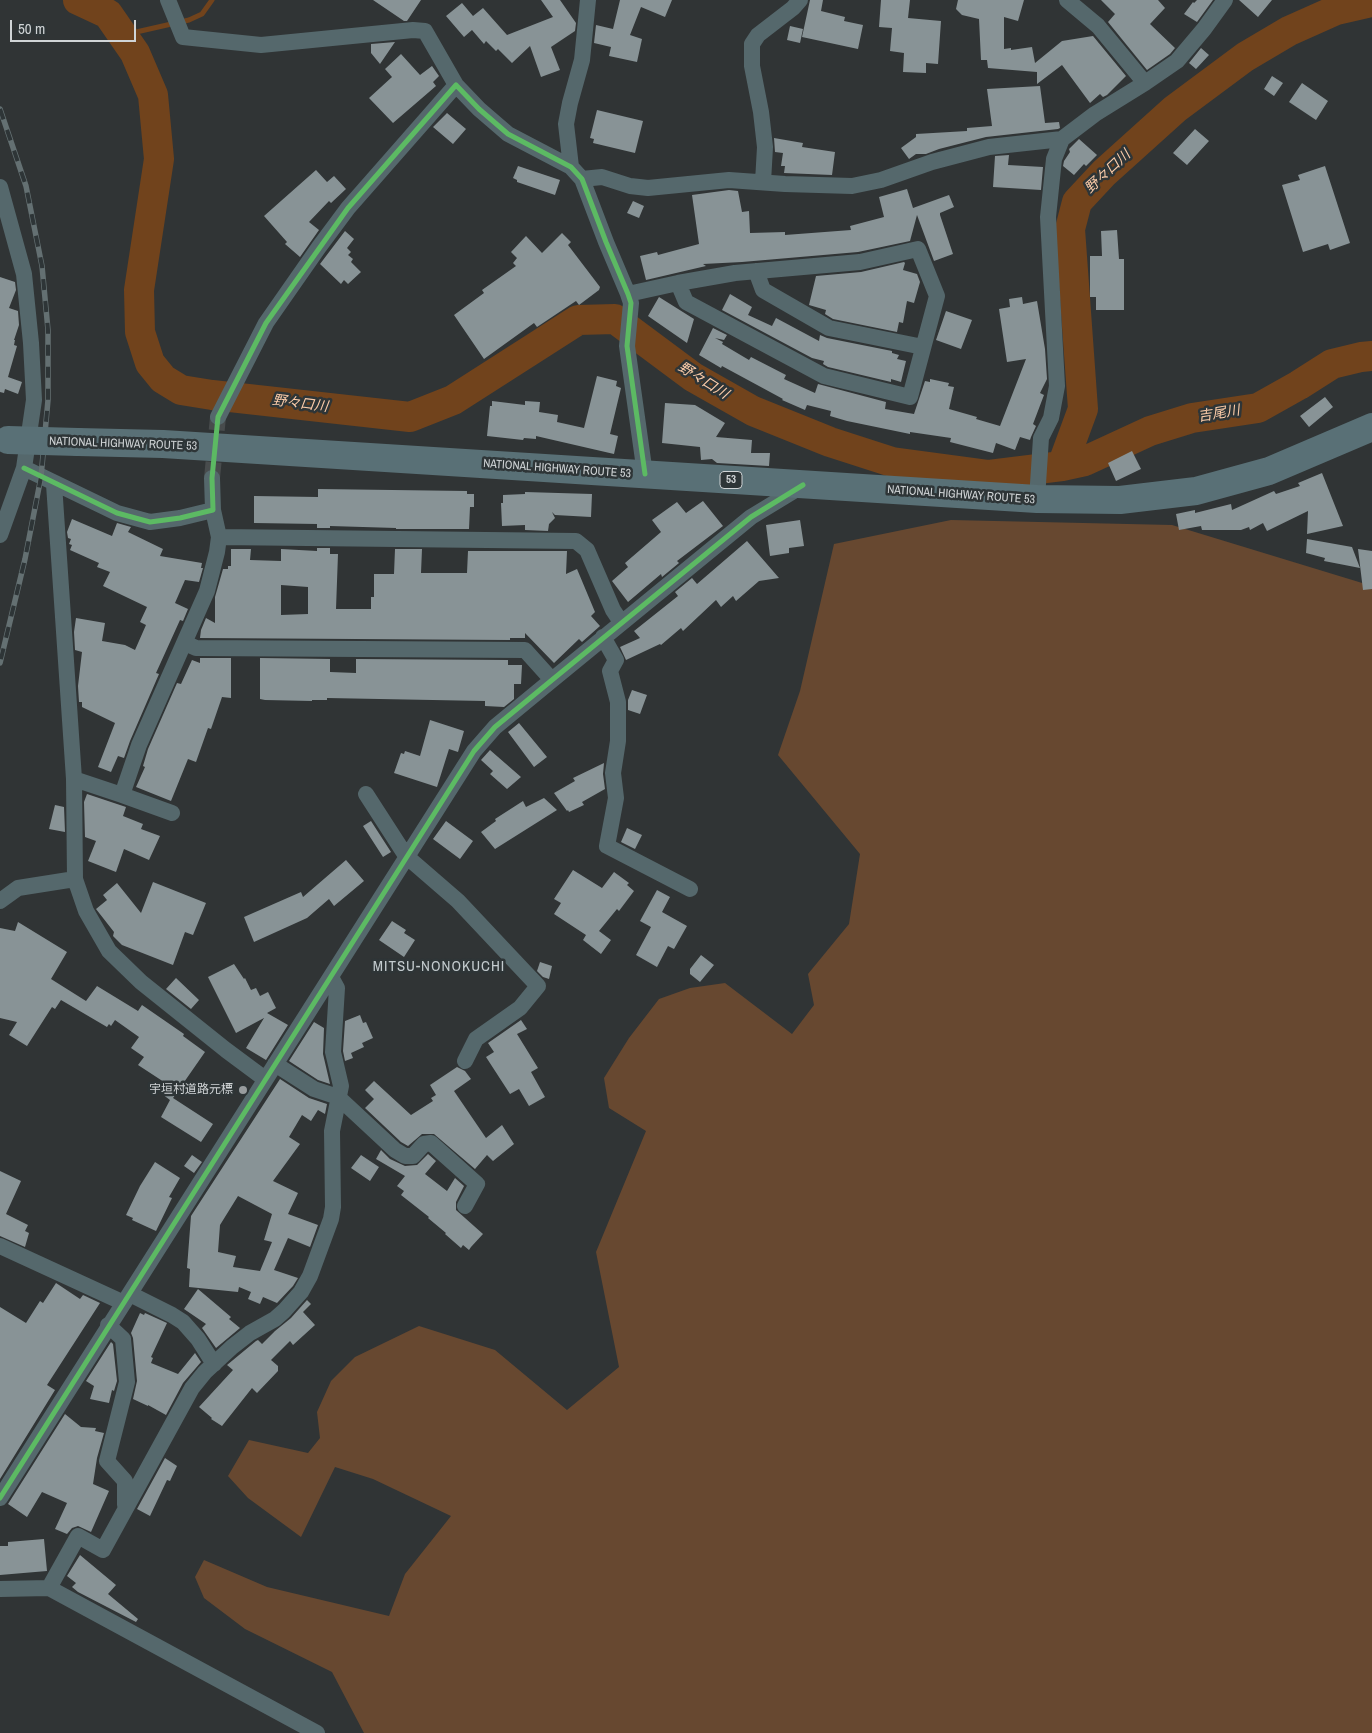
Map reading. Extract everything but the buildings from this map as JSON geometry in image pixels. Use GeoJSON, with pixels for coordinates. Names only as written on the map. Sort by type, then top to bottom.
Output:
{"type":"FeatureCollection","features":[{"type":"Feature","properties":{"kind":"highway","name":"NATIONAL HIGHWAY ROUTE 53"},"geometry":{"type":"LineString","coordinates":[[4,441],[163,444],[804,485],[1038,490],[1120,500],[1196,491],[1269,471],[1372,427]]}},
{"type":"Feature","properties":{"kind":"street"},"geometry":{"type":"LineString","coordinates":[[168,0],[183,37],[261,44],[413,30],[425,31],[456,85],[479,109],[508,134],[576,173],[602,177],[630,186],[648,188],[730,180],[852,186],[881,180],[932,162],[989,147],[1062,139],[1095,114],[1146,83],[1177,61],[1225,0]]}},
{"type":"Feature","properties":{"kind":"street"},"geometry":{"type":"LineString","coordinates":[[588,0],[582,60],[566,124],[576,173],[630,298],[627,346],[646,474]]}},
{"type":"Feature","properties":{"kind":"street"},"geometry":{"type":"LineString","coordinates":[[763,182],[765,147],[761,112],[752,66],[752,44],[758,35],[793,8],[800,0]]}},
{"type":"Feature","properties":{"kind":"street"},"geometry":{"type":"LineString","coordinates":[[1067,0],[1098,26],[1146,83]]}},
{"type":"Feature","properties":{"kind":"street"},"geometry":{"type":"LineString","coordinates":[[220,412],[266,323],[348,208],[456,85]]}},
{"type":"Feature","properties":{"kind":"street"},"geometry":{"type":"LineString","coordinates":[[1038,490],[1041,438],[1051,418],[1057,386],[1048,217],[1054,160],[1062,139]]}},
{"type":"Feature","properties":{"kind":"street"},"geometry":{"type":"LineString","coordinates":[[0,187],[24,274],[31,343],[34,400],[24,468],[0,535]]}},
{"type":"Feature","properties":{"kind":"street"},"geometry":{"type":"LineString","coordinates":[[630,298],[678,283],[736,273],[860,262],[918,249],[937,296],[910,397],[824,376],[686,302],[678,283]]}},
{"type":"Feature","properties":{"kind":"street"},"geometry":{"type":"LineString","coordinates":[[756,271],[763,290],[830,328],[923,347]]}},
{"type":"Feature","properties":{"kind":"street"},"geometry":{"type":"LineString","coordinates":[[24,468],[117,513],[150,522],[180,518],[213,510]]}},
{"type":"Feature","properties":{"kind":"street"},"geometry":{"type":"LineString","coordinates":[[122,795],[138,745],[207,592],[218,552],[219,537],[213,510],[212,478]]}},
{"type":"Feature","properties":{"kind":"street"},"geometry":{"type":"LineString","coordinates":[[54,484],[74,779],[75,879],[86,911],[109,951],[141,982],[265,1079]]}},
{"type":"Feature","properties":{"kind":"street"},"geometry":{"type":"LineString","coordinates":[[0,1498],[474,750],[495,728],[603,637],[752,517],[804,485]]}},
{"type":"Feature","properties":{"kind":"street"},"geometry":{"type":"LineString","coordinates":[[219,537],[576,541],[587,550],[612,610],[622,622]]}},
{"type":"Feature","properties":{"kind":"street"},"geometry":{"type":"LineString","coordinates":[[603,637],[616,660],[610,671],[618,702],[618,741],[613,773],[616,798],[607,846],[690,889]]}},
{"type":"Feature","properties":{"kind":"street"},"geometry":{"type":"LineString","coordinates":[[185,643],[196,648],[525,650],[552,680]]}},
{"type":"Feature","properties":{"kind":"street"},"geometry":{"type":"LineString","coordinates":[[74,779],[82,780],[172,813]]}},
{"type":"Feature","properties":{"kind":"street"},"geometry":{"type":"LineString","coordinates":[[366,794],[406,856],[458,901],[538,986],[520,1008],[476,1039],[466,1061]]}},
{"type":"Feature","properties":{"kind":"street"},"geometry":{"type":"LineString","coordinates":[[0,901],[18,888],[75,879]]}},
{"type":"Feature","properties":{"kind":"street"},"geometry":{"type":"LineString","coordinates":[[48,1588],[78,1536],[103,1550],[192,1388],[205,1372],[250,1333],[284,1311],[301,1292],[310,1276],[331,1219],[333,1207],[332,1131],[341,1086],[333,1052],[338,988],[331,977]]}},
{"type":"Feature","properties":{"kind":"street"},"geometry":{"type":"LineString","coordinates":[[275,1064],[314,1089],[338,1097],[395,1150],[404,1156],[413,1156],[424,1144],[431,1144],[477,1184],[465,1206]]}},
{"type":"Feature","properties":{"kind":"street"},"geometry":{"type":"LineString","coordinates":[[0,1246],[172,1315],[183,1322],[198,1339],[214,1364]]}},
{"type":"Feature","properties":{"kind":"street"},"geometry":{"type":"LineString","coordinates":[[108,1325],[122,1339],[127,1382],[107,1461],[125,1481],[124,1509]]}},
{"type":"Feature","properties":{"kind":"street"},"geometry":{"type":"LineString","coordinates":[[0,1589],[48,1588],[317,1733]]}},
{"type":"Feature","properties":{"kind":"shaded area"},"geometry":{"type":"Polygon","coordinates":[[[951,520],[1172,525],[1372,586],[1372,1733],[364,1733],[332,1672],[245,1629],[204,1598],[195,1577],[204,1560],[267,1587],[389,1616],[405,1574],[451,1516],[373,1479],[335,1467],[301,1537],[248,1498],[228,1476],[249,1440],[308,1453],[320,1438],[317,1412],[331,1381],[355,1357],[419,1326],[495,1350],[567,1410],[619,1367],[596,1252],[646,1131],[609,1108],[604,1078],[629,1038],[659,999],[690,988],[725,983],[792,1034],[814,1005],[808,974],[849,924],[860,854],[778,755],[800,691],[834,544],[951,520]]]}},
{"type":"Feature","properties":{"kind":"waterway","name":"野々口川"},"geometry":{"type":"LineString","coordinates":[[78,0],[108,14],[135,53],[153,95],[159,159],[139,290],[140,332],[150,363],[163,379],[181,390],[410,417],[453,400],[578,320],[615,319],[693,377],[753,411],[830,442],[892,462],[989,475],[1062,466],[1085,461],[1150,431],[1192,418],[1258,408],[1332,364],[1372,356]]}},
{"type":"Feature","properties":{"kind":"waterway"},"geometry":{"type":"LineString","coordinates":[[123,35],[189,20],[202,14],[212,0]]}},
{"type":"Feature","properties":{"kind":"waterway","name":"野々口川"},"geometry":{"type":"LineString","coordinates":[[1062,466],[1083,409],[1070,229],[1077,202],[1104,173],[1175,109],[1245,57],[1289,31],[1336,10],[1372,2]]}},
{"type":"Feature","properties":{"kind":"tunnel"},"geometry":{"type":"LineString","coordinates":[[212,478],[218,417]]}},
{"type":"Feature","properties":{"kind":"railway"},"geometry":{"type":"LineString","coordinates":[[0,109],[26,186],[42,266],[48,330],[48,400],[41,477],[25,559],[0,663]]}},
{"type":"Feature","properties":{"kind":"cycle path"},"geometry":{"type":"LineString","coordinates":[[24,468],[117,513],[150,522],[180,518],[213,510],[212,478],[218,417],[266,323],[348,208],[456,85],[479,109],[508,134],[571,167],[582,179],[631,303],[627,346],[645,474]]}},
{"type":"Feature","properties":{"kind":"cycle path"},"geometry":{"type":"LineString","coordinates":[[0,1498],[474,751],[495,727],[751,517],[803,485]]}},
{"type":"Feature","properties":{"kind":"place","name":"宇垣村道路元標"},"geometry":{"type":"Point","coordinates":[243,1090]}},
{"type":"Feature","properties":{"kind":"district","name":"MITSU-NONOKUCHI"},"geometry":{"type":"Point","coordinates":[439,967]}},
{"type":"Feature","properties":{"kind":"water label","name":"吉尾川"},"geometry":{"type":"Point","coordinates":[1219,414]}}]}
